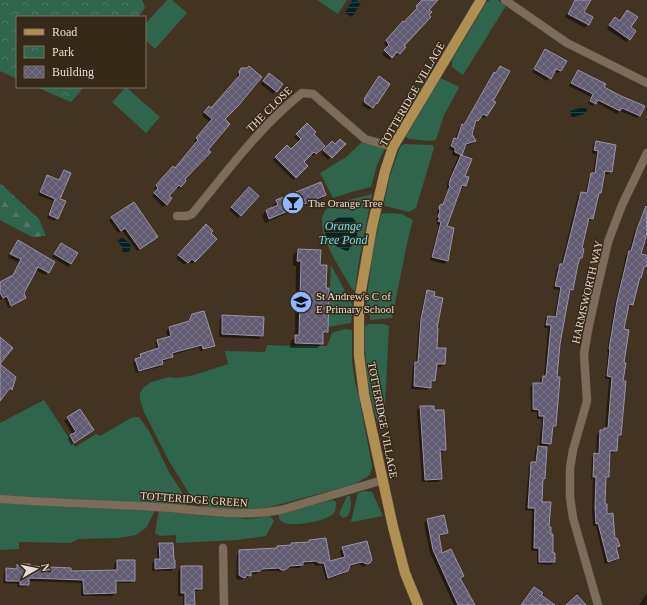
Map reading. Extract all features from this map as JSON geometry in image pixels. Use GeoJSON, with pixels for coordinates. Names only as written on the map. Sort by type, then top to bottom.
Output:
{"type":"FeatureCollection","features":[{"type":"Feature","properties":{"kind":"main road","name":"TOTTERIDGE VILLAGE"},"geometry":{"type":"LineString","coordinates":[[418,605],[405,573],[382,480],[361,374],[359,356],[359,302],[372,227],[385,171],[393,147],[481,0]]}},
{"type":"Feature","properties":{"kind":"street"},"geometry":{"type":"LineString","coordinates":[[505,0],[567,43],[647,83]]}},
{"type":"Feature","properties":{"kind":"street","name":"THE CLOSE"},"geometry":{"type":"LineString","coordinates":[[177,216],[187,216],[192,214],[254,139],[283,108],[302,92],[313,94],[365,139],[393,147]]}},
{"type":"Feature","properties":{"kind":"street","name":"HARMSWORTH WAY"},"geometry":{"type":"LineString","coordinates":[[598,605],[573,518],[570,498],[570,468],[573,450],[587,402],[584,354],[603,262],[608,242],[622,205],[647,153]]}},
{"type":"Feature","properties":{"kind":"street","name":"TOTTERIDGE GREEN"},"geometry":{"type":"LineString","coordinates":[[0,499],[196,509],[236,514],[263,513],[281,510],[382,480]]}},
{"type":"Feature","properties":{"kind":"street"},"geometry":{"type":"LineString","coordinates":[[223,548],[224,605]]}},
{"type":"Feature","properties":{"kind":"green space"},"geometry":{"type":"Polygon","coordinates":[[[0,0],[142,0],[145,8],[139,16],[16,16],[16,79],[0,71],[0,0]]]}},
{"type":"Feature","properties":{"kind":"green space"},"geometry":{"type":"Polygon","coordinates":[[[167,0],[172,0],[187,13],[155,49],[146,41],[146,23],[167,0]]]}},
{"type":"Feature","properties":{"kind":"green space"},"geometry":{"type":"Polygon","coordinates":[[[317,0],[347,0],[338,14],[317,0]]]}},
{"type":"Feature","properties":{"kind":"green space"},"geometry":{"type":"Polygon","coordinates":[[[490,0],[498,0],[506,6],[463,75],[452,67],[452,60],[486,3],[490,0]]]}},
{"type":"Feature","properties":{"kind":"green space"},"geometry":{"type":"Polygon","coordinates":[[[440,78],[458,86],[459,88],[444,115],[436,140],[430,141],[409,139],[406,137],[407,134],[440,78]]]}},
{"type":"Feature","properties":{"kind":"green space"},"geometry":{"type":"Polygon","coordinates":[[[38,88],[83,88],[71,102],[38,88]]]}},
{"type":"Feature","properties":{"kind":"green space"},"geometry":{"type":"Polygon","coordinates":[[[125,88],[127,88],[160,117],[146,133],[112,102],[125,88]]]}},
{"type":"Feature","properties":{"kind":"green space"},"geometry":{"type":"Polygon","coordinates":[[[362,142],[385,148],[377,165],[371,187],[333,198],[320,173],[346,157],[362,142]]]}},
{"type":"Feature","properties":{"kind":"green space"},"geometry":{"type":"Polygon","coordinates":[[[404,144],[433,145],[434,148],[416,208],[409,212],[385,206],[384,204],[389,179],[400,147],[404,144]]]}},
{"type":"Feature","properties":{"kind":"green space"},"geometry":{"type":"Polygon","coordinates":[[[0,183],[39,219],[46,236],[32,237],[0,220],[0,183]]]}},
{"type":"Feature","properties":{"kind":"green space"},"geometry":{"type":"Polygon","coordinates":[[[372,194],[359,261],[355,291],[352,289],[329,248],[324,236],[322,225],[323,215],[328,208],[332,206],[372,194]]]}},
{"type":"Feature","properties":{"kind":"green space"},"geometry":{"type":"Polygon","coordinates":[[[381,214],[402,214],[413,220],[392,318],[370,320],[370,314],[365,314],[372,256],[381,214]]]}},
{"type":"Feature","properties":{"kind":"green space"},"geometry":{"type":"Polygon","coordinates":[[[331,265],[353,306],[351,323],[328,327],[331,265]]]}},
{"type":"Feature","properties":{"kind":"green space"},"geometry":{"type":"Polygon","coordinates":[[[369,324],[384,324],[389,326],[384,424],[378,424],[367,376],[365,326],[369,324]]]}},
{"type":"Feature","properties":{"kind":"green space"},"geometry":{"type":"Polygon","coordinates":[[[345,329],[352,330],[352,362],[372,466],[370,475],[355,484],[266,508],[246,510],[205,507],[198,504],[189,493],[170,463],[144,412],[140,399],[140,393],[143,388],[151,382],[169,377],[178,378],[194,375],[228,364],[225,351],[265,352],[267,345],[327,346],[332,333],[345,329]]]}},
{"type":"Feature","properties":{"kind":"green space"},"geometry":{"type":"Polygon","coordinates":[[[44,400],[75,447],[96,434],[100,436],[131,418],[139,417],[149,431],[169,472],[187,500],[187,504],[185,506],[0,495],[0,423],[44,400]]]}},
{"type":"Feature","properties":{"kind":"green space"},"geometry":{"type":"Polygon","coordinates":[[[364,491],[372,492],[383,516],[351,522],[358,493],[364,491]]]}},
{"type":"Feature","properties":{"kind":"green space"},"geometry":{"type":"Polygon","coordinates":[[[347,496],[350,496],[350,508],[348,516],[343,518],[339,514],[347,496]]]}},
{"type":"Feature","properties":{"kind":"green space"},"geometry":{"type":"Polygon","coordinates":[[[333,500],[336,502],[335,511],[325,519],[306,523],[288,524],[279,519],[279,515],[281,513],[333,500]]]}},
{"type":"Feature","properties":{"kind":"green space"},"geometry":{"type":"Polygon","coordinates":[[[0,502],[153,509],[154,512],[147,527],[136,535],[118,538],[79,539],[70,543],[19,542],[19,549],[0,550],[0,502]]]}},
{"type":"Feature","properties":{"kind":"green space"},"geometry":{"type":"Polygon","coordinates":[[[159,509],[248,519],[270,516],[274,521],[266,536],[237,540],[176,543],[176,535],[160,536],[155,533],[159,509]]]}},
{"type":"Feature","properties":{"kind":"water"},"geometry":{"type":"Polygon","coordinates":[[[352,0],[356,0],[361,3],[352,17],[345,13],[352,0]]]}},
{"type":"Feature","properties":{"kind":"water"},"geometry":{"type":"Polygon","coordinates":[[[584,107],[587,109],[586,113],[572,118],[570,111],[584,107]]]}},
{"type":"Feature","properties":{"kind":"water","name":"Orange Tree Pond"},"geometry":{"type":"Polygon","coordinates":[[[339,217],[352,217],[358,226],[358,234],[348,251],[332,243],[326,236],[324,227],[339,217]]]}},
{"type":"Feature","properties":{"kind":"water"},"geometry":{"type":"Polygon","coordinates":[[[122,237],[131,245],[129,253],[122,252],[123,247],[117,242],[122,237]]]}},
{"type":"Feature","properties":{"kind":"building"},"geometry":{"type":"Polygon","coordinates":[[[422,0],[438,0],[429,10],[432,12],[429,15],[431,17],[404,46],[406,47],[400,54],[397,52],[392,58],[384,50],[389,45],[386,40],[417,8],[416,6],[422,0]]]}},
{"type":"Feature","properties":{"kind":"building"},"geometry":{"type":"Polygon","coordinates":[[[575,0],[591,0],[584,12],[593,17],[589,25],[568,14],[575,0]]]}},
{"type":"Feature","properties":{"kind":"building"},"geometry":{"type":"Polygon","coordinates":[[[627,10],[638,17],[631,27],[636,31],[630,40],[609,25],[615,17],[620,21],[627,10]]]}},
{"type":"Feature","properties":{"kind":"building"},"geometry":{"type":"Polygon","coordinates":[[[545,49],[567,61],[561,71],[556,69],[551,79],[534,69],[545,49]]]}},
{"type":"Feature","properties":{"kind":"building"},"geometry":{"type":"Polygon","coordinates":[[[249,66],[262,77],[225,119],[230,124],[208,150],[211,152],[185,179],[186,181],[181,187],[179,185],[169,196],[172,198],[167,205],[154,193],[158,188],[156,185],[173,166],[175,168],[198,140],[196,138],[212,119],[204,112],[209,106],[211,108],[240,75],[239,72],[241,68],[247,68],[249,66]]]}},
{"type":"Feature","properties":{"kind":"building"},"geometry":{"type":"Polygon","coordinates":[[[500,66],[510,71],[493,101],[496,102],[487,116],[483,114],[478,121],[476,120],[472,134],[476,141],[466,144],[461,155],[455,152],[455,148],[451,146],[454,138],[457,139],[462,124],[464,125],[494,72],[496,73],[500,66]]]}},
{"type":"Feature","properties":{"kind":"building"},"geometry":{"type":"Polygon","coordinates":[[[578,70],[606,84],[604,87],[645,106],[640,116],[622,108],[620,111],[598,100],[596,104],[590,101],[593,94],[571,83],[578,70]]]}},
{"type":"Feature","properties":{"kind":"building"},"geometry":{"type":"Polygon","coordinates":[[[269,73],[283,84],[277,92],[263,81],[269,73]]]}},
{"type":"Feature","properties":{"kind":"building"},"geometry":{"type":"Polygon","coordinates":[[[379,76],[390,84],[373,108],[364,102],[364,99],[379,76]]]}},
{"type":"Feature","properties":{"kind":"building"},"geometry":{"type":"Polygon","coordinates":[[[307,123],[316,132],[314,134],[325,146],[316,154],[314,152],[304,162],[308,166],[296,178],[275,157],[287,145],[291,149],[301,139],[296,134],[307,123]]]}},
{"type":"Feature","properties":{"kind":"building"},"geometry":{"type":"Polygon","coordinates":[[[340,139],[346,144],[332,158],[323,150],[332,141],[335,144],[340,139]]]}},
{"type":"Feature","properties":{"kind":"building"},"geometry":{"type":"Polygon","coordinates":[[[596,141],[616,145],[612,172],[605,171],[601,193],[599,193],[593,219],[589,218],[582,248],[584,249],[582,258],[580,258],[578,264],[573,290],[570,289],[560,344],[557,377],[560,377],[556,426],[553,426],[551,444],[542,443],[544,416],[539,416],[539,410],[533,409],[533,383],[542,383],[543,376],[546,376],[551,325],[546,325],[548,316],[556,317],[561,287],[555,286],[560,264],[563,264],[581,192],[587,193],[591,173],[595,173],[598,151],[594,150],[596,141]]]}},
{"type":"Feature","properties":{"kind":"building"},"geometry":{"type":"Polygon","coordinates":[[[461,155],[472,159],[465,176],[469,177],[466,186],[462,185],[447,226],[454,228],[448,261],[432,257],[441,222],[438,221],[440,218],[438,217],[440,211],[439,208],[440,205],[443,204],[450,186],[450,180],[461,155]]]}},
{"type":"Feature","properties":{"kind":"building"},"geometry":{"type":"Polygon","coordinates":[[[64,170],[71,173],[60,199],[66,201],[58,219],[49,215],[55,199],[40,192],[47,175],[59,180],[64,170]]]}},
{"type":"Feature","properties":{"kind":"building","name":"The Orange Tree"},"geometry":{"type":"Polygon","coordinates":[[[321,182],[326,195],[269,219],[266,210],[278,205],[276,200],[321,182]]]}},
{"type":"Feature","properties":{"kind":"building"},"geometry":{"type":"Polygon","coordinates":[[[249,187],[259,196],[241,216],[231,207],[249,187]]]}},
{"type":"Feature","properties":{"kind":"building"},"geometry":{"type":"Polygon","coordinates":[[[134,202],[158,237],[140,249],[125,228],[121,231],[111,217],[134,202]]]}},
{"type":"Feature","properties":{"kind":"building"},"geometry":{"type":"Polygon","coordinates":[[[646,206],[647,233],[641,254],[646,255],[647,257],[647,266],[644,267],[641,278],[640,277],[633,305],[629,304],[624,329],[629,330],[624,363],[626,363],[623,381],[626,381],[621,435],[618,435],[617,451],[610,451],[609,477],[606,477],[605,504],[607,504],[607,514],[613,513],[615,539],[617,538],[620,546],[616,547],[619,558],[608,562],[598,523],[596,524],[596,477],[593,477],[594,453],[599,454],[600,430],[608,428],[612,377],[607,376],[609,349],[617,301],[629,251],[631,251],[637,229],[646,206]]]}},
{"type":"Feature","properties":{"kind":"building"},"geometry":{"type":"Polygon","coordinates":[[[206,224],[213,231],[211,233],[217,239],[195,262],[192,259],[188,263],[178,255],[206,224]]]}},
{"type":"Feature","properties":{"kind":"building"},"geometry":{"type":"Polygon","coordinates":[[[18,240],[55,262],[49,273],[38,267],[24,293],[26,298],[11,306],[7,296],[3,298],[0,293],[0,282],[13,275],[21,259],[10,254],[18,240]]]}},
{"type":"Feature","properties":{"kind":"building"},"geometry":{"type":"Polygon","coordinates":[[[61,243],[78,253],[71,264],[54,254],[61,243]]]}},
{"type":"Feature","properties":{"kind":"building"},"geometry":{"type":"Polygon","coordinates":[[[298,249],[321,250],[320,265],[327,265],[326,288],[329,288],[328,332],[323,332],[323,344],[295,343],[295,335],[299,335],[301,261],[297,261],[298,249]]]}},
{"type":"Feature","properties":{"kind":"building"},"geometry":{"type":"Polygon","coordinates":[[[427,290],[435,292],[434,296],[443,298],[437,328],[437,348],[446,348],[445,364],[437,364],[435,381],[431,380],[431,388],[414,386],[415,362],[418,362],[421,319],[427,290]]]}},
{"type":"Feature","properties":{"kind":"building"},"geometry":{"type":"Polygon","coordinates":[[[204,311],[215,346],[203,349],[202,345],[172,353],[173,357],[162,360],[163,364],[139,371],[135,359],[141,357],[140,354],[159,348],[157,340],[171,336],[169,327],[189,321],[192,314],[204,311]]]}},
{"type":"Feature","properties":{"kind":"building"},"geometry":{"type":"Polygon","coordinates":[[[222,315],[264,317],[263,336],[222,334],[222,315]]]}},
{"type":"Feature","properties":{"kind":"building"},"geometry":{"type":"Polygon","coordinates":[[[0,337],[13,348],[0,364],[0,337]]]}},
{"type":"Feature","properties":{"kind":"building"},"geometry":{"type":"Polygon","coordinates":[[[0,364],[16,377],[12,390],[10,388],[0,401],[0,364]]]}},
{"type":"Feature","properties":{"kind":"building"},"geometry":{"type":"Polygon","coordinates":[[[420,406],[434,406],[434,410],[444,410],[446,450],[440,450],[442,479],[425,480],[420,406]]]}},
{"type":"Feature","properties":{"kind":"building"},"geometry":{"type":"Polygon","coordinates":[[[80,409],[94,430],[74,443],[70,435],[76,432],[67,417],[80,409]]]}},
{"type":"Feature","properties":{"kind":"building"},"geometry":{"type":"Polygon","coordinates":[[[538,446],[547,447],[542,502],[551,502],[549,527],[551,527],[551,534],[553,534],[553,553],[555,553],[555,562],[539,562],[539,548],[534,548],[535,508],[528,508],[531,462],[536,462],[538,446]]]}},
{"type":"Feature","properties":{"kind":"building"},"geometry":{"type":"Polygon","coordinates":[[[444,515],[448,533],[439,535],[442,553],[451,549],[464,576],[460,578],[475,605],[458,605],[433,550],[427,519],[444,515]]]}},
{"type":"Feature","properties":{"kind":"building"},"geometry":{"type":"Polygon","coordinates":[[[326,538],[330,561],[345,557],[342,547],[367,541],[372,560],[367,564],[362,562],[350,565],[348,571],[328,578],[324,563],[319,563],[316,561],[303,562],[303,565],[290,566],[285,570],[281,570],[279,568],[262,569],[260,571],[251,572],[251,576],[247,575],[245,578],[239,575],[239,550],[277,548],[277,546],[291,545],[291,543],[309,542],[309,540],[326,538]]]}},
{"type":"Feature","properties":{"kind":"building"},"geometry":{"type":"Polygon","coordinates":[[[159,543],[173,543],[175,568],[155,569],[155,559],[160,559],[159,543]]]}},
{"type":"Feature","properties":{"kind":"building"},"geometry":{"type":"Polygon","coordinates":[[[117,560],[135,560],[135,581],[116,581],[116,593],[84,594],[83,580],[29,578],[29,585],[20,585],[20,581],[6,581],[6,568],[17,569],[17,564],[71,568],[71,571],[117,570],[117,560]]]}},
{"type":"Feature","properties":{"kind":"building"},"geometry":{"type":"Polygon","coordinates":[[[181,566],[202,566],[202,589],[194,589],[195,605],[185,605],[185,593],[181,593],[181,566]]]}},
{"type":"Feature","properties":{"kind":"building"},"geometry":{"type":"Polygon","coordinates":[[[534,587],[543,593],[541,595],[555,605],[521,605],[534,587]]]}},
{"type":"Feature","properties":{"kind":"building"},"geometry":{"type":"Polygon","coordinates":[[[577,595],[586,605],[566,605],[577,595]]]}},
{"type":"Feature","properties":{"kind":"place","name":"The Orange Tree"},"geometry":{"type":"Point","coordinates":[293,203]}},
{"type":"Feature","properties":{"kind":"place","name":"St Andrew's C of E Primary School"},"geometry":{"type":"Point","coordinates":[301,302]}}]}
